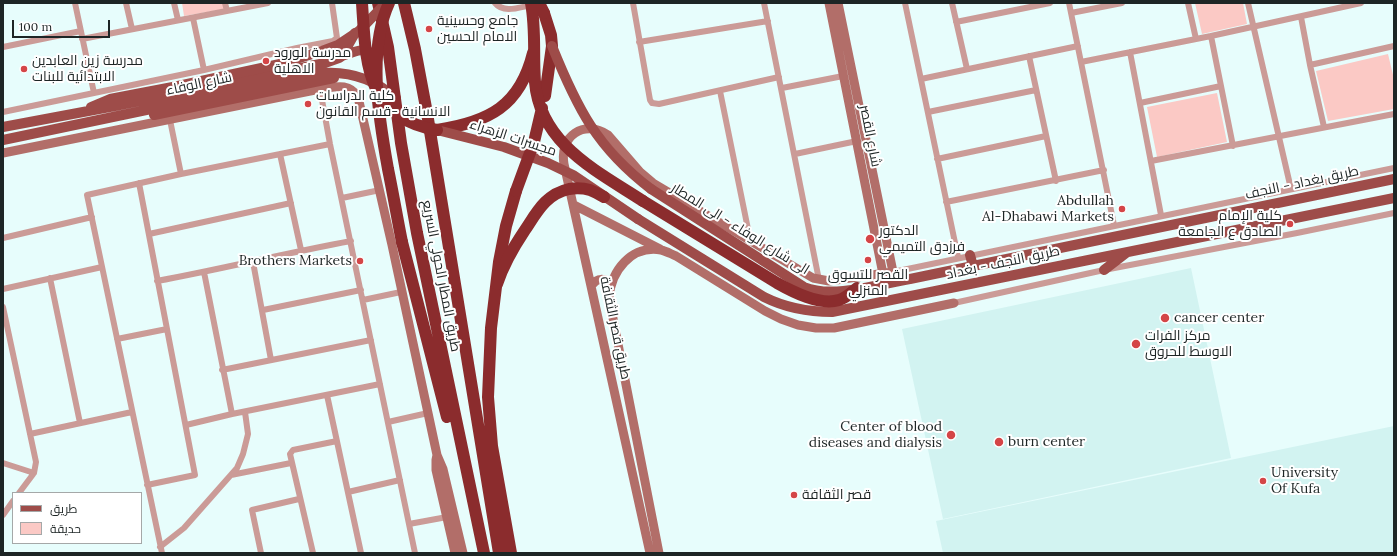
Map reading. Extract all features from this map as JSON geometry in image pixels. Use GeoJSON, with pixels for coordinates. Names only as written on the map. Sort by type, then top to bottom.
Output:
{"type":"FeatureCollection","features":[{"type":"Feature","properties":{"kind":"highway"},"geometry":{"type":"LineString","coordinates":[[362,3],[368,62],[377,92],[393,111],[416,125],[437,130],[473,122],[491,114],[507,103],[516,92],[529,66],[534,45]]}},
{"type":"Feature","properties":{"kind":"highway","name":"طريق المطار الحولي السريع"},"geometry":{"type":"LineString","coordinates":[[378,3],[388,47],[401,144],[417,233],[484,553]]}},
{"type":"Feature","properties":{"kind":"highway"},"geometry":{"type":"LineString","coordinates":[[390,3],[384,17],[379,42],[377,80],[380,121],[402,242],[464,484],[470,504],[476,516]]}},
{"type":"Feature","properties":{"kind":"highway","name":"طريق المطار الحولي السريع"},"geometry":{"type":"LineString","coordinates":[[404,3],[415,49],[427,113],[499,553]]}},
{"type":"Feature","properties":{"kind":"highway"},"geometry":{"type":"LineString","coordinates":[[531,3],[533,14],[535,82],[538,101],[553,132],[563,145],[575,156],[643,201],[795,293],[814,299],[834,301],[844,298],[858,288]]}},
{"type":"Feature","properties":{"kind":"highway"},"geometry":{"type":"LineString","coordinates":[[511,553],[495,470],[489,422],[488,397],[491,328],[499,262],[506,226],[541,117],[552,46],[548,24],[539,3]]}},
{"type":"Feature","properties":{"kind":"highway"},"geometry":{"type":"LineString","coordinates":[[497,284],[503,267],[514,248],[541,205],[550,197],[564,190],[581,188],[604,196]]}},
{"type":"Feature","properties":{"kind":"main road"},"geometry":{"type":"LineString","coordinates":[[342,56],[358,27],[367,3]]}},
{"type":"Feature","properties":{"kind":"main road"},"geometry":{"type":"LineString","coordinates":[[84,111],[103,101],[280,64],[322,52],[338,45],[359,30],[386,3]]}},
{"type":"Feature","properties":{"kind":"main road","name":"الى شارع الوفاء - الى المطار"},"geometry":{"type":"LineString","coordinates":[[552,46],[572,94],[589,125],[619,162],[651,190],[804,287],[815,291],[830,292],[910,279]]}},
{"type":"Feature","properties":{"kind":"main road","name":"شارع الوفاء"},"geometry":{"type":"LineString","coordinates":[[3,127],[115,106],[325,63],[342,56],[365,50],[369,51],[375,59],[375,68],[364,76],[348,73],[315,74],[4,139]]}},
{"type":"Feature","properties":{"kind":"main road","name":"شارع الوفاء"},"geometry":{"type":"LineString","coordinates":[[348,73],[380,86],[396,98]]}},
{"type":"Feature","properties":{"kind":"main road"},"geometry":{"type":"LineString","coordinates":[[4,139],[32,139],[339,78],[358,81],[377,92]]}},
{"type":"Feature","properties":{"kind":"main road","name":"مجسرات الزهراء"},"geometry":{"type":"LineString","coordinates":[[437,130],[504,147],[548,163],[573,175],[638,219]]}},
{"type":"Feature","properties":{"kind":"main road","name":"طريق بغداد - النجف"},"geometry":{"type":"LineString","coordinates":[[910,279],[1394,179]]}},
{"type":"Feature","properties":{"kind":"main road","name":"طريق النجف - بغداد"},"geometry":{"type":"LineString","coordinates":[[638,219],[764,297],[786,306],[820,312],[844,310],[1394,198]]}},
{"type":"Feature","properties":{"kind":"main road"},"geometry":{"type":"LineString","coordinates":[[1104,270],[1128,251]]}},
{"type":"Feature","properties":{"kind":"main road"},"geometry":{"type":"LineString","coordinates":[[970,255],[973,266]]}},
{"type":"Feature","properties":{"kind":"street"},"geometry":{"type":"LineString","coordinates":[[75,3],[94,93]]}},
{"type":"Feature","properties":{"kind":"street"},"geometry":{"type":"LineString","coordinates":[[126,3],[132,29]]}},
{"type":"Feature","properties":{"kind":"street"},"geometry":{"type":"LineString","coordinates":[[174,3],[178,20]]}},
{"type":"Feature","properties":{"kind":"street"},"geometry":{"type":"LineString","coordinates":[[225,3],[227,11]]}},
{"type":"Feature","properties":{"kind":"street"},"geometry":{"type":"LineString","coordinates":[[82,39],[268,3]]}},
{"type":"Feature","properties":{"kind":"street"},"geometry":{"type":"LineString","coordinates":[[3,112],[204,70],[335,40],[337,38],[332,3]]}},
{"type":"Feature","properties":{"kind":"street"},"geometry":{"type":"LineString","coordinates":[[495,3],[500,8],[506,10],[539,3]]}},
{"type":"Feature","properties":{"kind":"street"},"geometry":{"type":"LineString","coordinates":[[633,3],[650,100],[652,103],[659,104],[779,77]]}},
{"type":"Feature","properties":{"kind":"street"},"geometry":{"type":"LineString","coordinates":[[764,3],[819,280],[834,281],[883,274],[958,257],[1394,168]]}},
{"type":"Feature","properties":{"kind":"street","name":"شارع القصر"},"geometry":{"type":"LineString","coordinates":[[829,3],[836,18],[893,272]]}},
{"type":"Feature","properties":{"kind":"street","name":"شارع القصر"},"geometry":{"type":"LineString","coordinates":[[836,18],[838,3]]}},
{"type":"Feature","properties":{"kind":"street"},"geometry":{"type":"LineString","coordinates":[[905,3],[958,257]]}},
{"type":"Feature","properties":{"kind":"street"},"geometry":{"type":"LineString","coordinates":[[952,3],[967,69]]}},
{"type":"Feature","properties":{"kind":"street"},"geometry":{"type":"LineString","coordinates":[[956,22],[1050,3]]}},
{"type":"Feature","properties":{"kind":"street"},"geometry":{"type":"LineString","coordinates":[[1069,3],[1114,225]]}},
{"type":"Feature","properties":{"kind":"street"},"geometry":{"type":"LineString","coordinates":[[1071,13],[1122,3]]}},
{"type":"Feature","properties":{"kind":"street"},"geometry":{"type":"LineString","coordinates":[[1188,3],[1196,39]]}},
{"type":"Feature","properties":{"kind":"street"},"geometry":{"type":"LineString","coordinates":[[1248,3],[1291,189]]}},
{"type":"Feature","properties":{"kind":"street"},"geometry":{"type":"LineString","coordinates":[[1082,62],[1301,17],[1331,6],[1361,3]]}},
{"type":"Feature","properties":{"kind":"street"},"geometry":{"type":"LineString","coordinates":[[1301,17],[1324,127]]}},
{"type":"Feature","properties":{"kind":"street"},"geometry":{"type":"LineString","coordinates":[[193,18],[204,70]]}},
{"type":"Feature","properties":{"kind":"street"},"geometry":{"type":"LineString","coordinates":[[639,42],[768,21]]}},
{"type":"Feature","properties":{"kind":"street"},"geometry":{"type":"LineString","coordinates":[[3,47],[81,31]]}},
{"type":"Feature","properties":{"kind":"street"},"geometry":{"type":"LineString","coordinates":[[1211,36],[1233,146]]}},
{"type":"Feature","properties":{"kind":"street","name":"شارع القصر"},"geometry":{"type":"LineString","coordinates":[[841,42],[844,76],[883,274]]}},
{"type":"Feature","properties":{"kind":"street"},"geometry":{"type":"LineString","coordinates":[[921,79],[1078,46]]}},
{"type":"Feature","properties":{"kind":"street"},"geometry":{"type":"LineString","coordinates":[[1310,65],[1394,48]]}},
{"type":"Feature","properties":{"kind":"street"},"geometry":{"type":"LineString","coordinates":[[1130,52],[1161,215]]}},
{"type":"Feature","properties":{"kind":"street"},"geometry":{"type":"LineString","coordinates":[[1029,56],[1056,181]]}},
{"type":"Feature","properties":{"kind":"street"},"geometry":{"type":"LineString","coordinates":[[782,88],[844,76]]}},
{"type":"Feature","properties":{"kind":"street"},"geometry":{"type":"LineString","coordinates":[[1140,103],[1222,86]]}},
{"type":"Feature","properties":{"kind":"street"},"geometry":{"type":"LineString","coordinates":[[3,153],[320,89],[342,87],[349,88],[354,91],[358,97],[380,190],[437,455],[443,469],[463,553]]}},
{"type":"Feature","properties":{"kind":"street"},"geometry":{"type":"LineString","coordinates":[[320,89],[330,144],[415,553]]}},
{"type":"Feature","properties":{"kind":"street"},"geometry":{"type":"LineString","coordinates":[[928,112],[1036,90]]}},
{"type":"Feature","properties":{"kind":"street"},"geometry":{"type":"LineString","coordinates":[[720,91],[750,240]]}},
{"type":"Feature","properties":{"kind":"street"},"geometry":{"type":"LineString","coordinates":[[1151,161],[1394,114]]}},
{"type":"Feature","properties":{"kind":"street"},"geometry":{"type":"LineString","coordinates":[[170,120],[181,174]]}},
{"type":"Feature","properties":{"kind":"street","name":"طريق قصر الثقافة"},"geometry":{"type":"LineString","coordinates":[[650,553],[592,285],[564,164],[564,150],[566,143],[575,133],[581,130],[595,129],[608,135],[640,172],[653,183],[813,278],[819,280]]}},
{"type":"Feature","properties":{"kind":"street"},"geometry":{"type":"LineString","coordinates":[[937,159],[1046,136]]}},
{"type":"Feature","properties":{"kind":"street"},"geometry":{"type":"LineString","coordinates":[[795,154],[856,141]]}},
{"type":"Feature","properties":{"kind":"street"},"geometry":{"type":"LineString","coordinates":[[161,550],[87,194],[330,144]]}},
{"type":"Feature","properties":{"kind":"street"},"geometry":{"type":"LineString","coordinates":[[280,154],[301,250]]}},
{"type":"Feature","properties":{"kind":"street"},"geometry":{"type":"LineString","coordinates":[[946,202],[1056,181],[1104,170]]}},
{"type":"Feature","properties":{"kind":"street"},"geometry":{"type":"LineString","coordinates":[[139,183],[195,475],[147,485]]}},
{"type":"Feature","properties":{"kind":"street"},"geometry":{"type":"LineString","coordinates":[[342,198],[380,190]]}},
{"type":"Feature","properties":{"kind":"street"},"geometry":{"type":"LineString","coordinates":[[149,234],[291,203]]}},
{"type":"Feature","properties":{"kind":"street"},"geometry":{"type":"LineString","coordinates":[[574,205],[676,256],[765,311],[798,325],[816,328],[834,328],[1104,270],[1394,213]]}},
{"type":"Feature","properties":{"kind":"street"},"geometry":{"type":"LineString","coordinates":[[3,238],[92,217]]}},
{"type":"Feature","properties":{"kind":"street"},"geometry":{"type":"LineString","coordinates":[[157,281],[253,262],[301,250],[351,241]]}},
{"type":"Feature","properties":{"kind":"street","name":"طريق قصر الثقافة"},"geometry":{"type":"LineString","coordinates":[[659,553],[609,298],[611,285],[616,272],[628,259],[644,251],[662,250]]}},
{"type":"Feature","properties":{"kind":"street"},"geometry":{"type":"LineString","coordinates":[[253,262],[271,360]]}},
{"type":"Feature","properties":{"kind":"street"},"geometry":{"type":"LineString","coordinates":[[3,289],[102,267]]}},
{"type":"Feature","properties":{"kind":"street"},"geometry":{"type":"LineString","coordinates":[[204,272],[222,370],[232,414]]}},
{"type":"Feature","properties":{"kind":"street"},"geometry":{"type":"LineString","coordinates":[[50,278],[80,423]]}},
{"type":"Feature","properties":{"kind":"street"},"geometry":{"type":"LineString","coordinates":[[592,285],[600,279],[606,280],[611,285]]}},
{"type":"Feature","properties":{"kind":"street"},"geometry":{"type":"LineString","coordinates":[[263,310],[361,290]]}},
{"type":"Feature","properties":{"kind":"street"},"geometry":{"type":"LineString","coordinates":[[363,300],[401,292]]}},
{"type":"Feature","properties":{"kind":"street"},"geometry":{"type":"LineString","coordinates":[[3,310],[36,462],[34,472],[20,492]]}},
{"type":"Feature","properties":{"kind":"street"},"geometry":{"type":"LineString","coordinates":[[117,339],[167,329]]}},
{"type":"Feature","properties":{"kind":"street"},"geometry":{"type":"LineString","coordinates":[[222,370],[371,340]]}},
{"type":"Feature","properties":{"kind":"street"},"geometry":{"type":"LineString","coordinates":[[186,425],[232,414],[380,384]]}},
{"type":"Feature","properties":{"kind":"street"},"geometry":{"type":"LineString","coordinates":[[327,395],[361,553]]}},
{"type":"Feature","properties":{"kind":"street"},"geometry":{"type":"LineString","coordinates":[[30,434],[132,412]]}},
{"type":"Feature","properties":{"kind":"street"},"geometry":{"type":"LineString","coordinates":[[161,550],[184,528],[237,468],[243,454],[248,434],[245,412]]}},
{"type":"Feature","properties":{"kind":"street"},"geometry":{"type":"LineString","coordinates":[[388,422],[428,413]]}},
{"type":"Feature","properties":{"kind":"street"},"geometry":{"type":"LineString","coordinates":[[312,553],[290,454],[293,450],[337,441]]}},
{"type":"Feature","properties":{"kind":"street"},"geometry":{"type":"LineString","coordinates":[[437,455],[436,470],[455,553]]}},
{"type":"Feature","properties":{"kind":"street"},"geometry":{"type":"LineString","coordinates":[[3,463],[34,472]]}},
{"type":"Feature","properties":{"kind":"street"},"geometry":{"type":"LineString","coordinates":[[231,475],[291,463]]}},
{"type":"Feature","properties":{"kind":"street"},"geometry":{"type":"LineString","coordinates":[[348,492],[400,480]]}},
{"type":"Feature","properties":{"kind":"street"},"geometry":{"type":"LineString","coordinates":[[261,553],[252,510],[299,499]]}},
{"type":"Feature","properties":{"kind":"street"},"geometry":{"type":"LineString","coordinates":[[3,515],[12,502]]}},
{"type":"Feature","properties":{"kind":"street"},"geometry":{"type":"LineString","coordinates":[[409,524],[447,517]]}},
{"type":"Feature","properties":{"kind":"shaded area"},"geometry":{"type":"Polygon","coordinates":[[[1191,268],[1231,458],[943,519],[902,329],[1191,268]]]}},
{"type":"Feature","properties":{"kind":"shaded area","name":"University Of Kufa"},"geometry":{"type":"Polygon","coordinates":[[[1394,426],[1394,553],[943,553],[936,521],[1394,426]]]}},
{"type":"Feature","properties":{"kind":"green space"},"geometry":{"type":"Polygon","coordinates":[[[182,3],[223,3],[225,9],[184,16],[182,3]]]}},
{"type":"Feature","properties":{"kind":"green space"},"geometry":{"type":"Polygon","coordinates":[[[1195,3],[1243,3],[1247,24],[1202,34],[1195,3]]]}},
{"type":"Feature","properties":{"kind":"green space"},"geometry":{"type":"Polygon","coordinates":[[[1388,54],[1394,79],[1394,109],[1328,121],[1316,71],[1388,54]]]}},
{"type":"Feature","properties":{"kind":"green space"},"geometry":{"type":"Polygon","coordinates":[[[1217,93],[1227,142],[1157,157],[1147,107],[1217,93]]]}},
{"type":"Feature","properties":{"kind":"place","name":"جامع وحسينية الامام الحسين"},"geometry":{"type":"Point","coordinates":[429,29]}},
{"type":"Feature","properties":{"kind":"place","name":"مدرسة الورود الاهلية"},"geometry":{"type":"Point","coordinates":[266,61]}},
{"type":"Feature","properties":{"kind":"place","name":"مدرسة زين العابدين الابتدائية للبنات"},"geometry":{"type":"Point","coordinates":[24,69]}},
{"type":"Feature","properties":{"kind":"place","name":"كلية الدراسات الانسانية -قسم القانون"},"geometry":{"type":"Point","coordinates":[308,104]}},
{"type":"Feature","properties":{"kind":"place","name":"Abdullah Al-Dhabawi Markets"},"geometry":{"type":"Point","coordinates":[1122,209]}},
{"type":"Feature","properties":{"kind":"place","name":"كلية الإمام الصادق ع الجامعة"},"geometry":{"type":"Point","coordinates":[1290,224]}},
{"type":"Feature","properties":{"kind":"place","name":"الدكتور فرزدق التميمي"},"geometry":{"type":"Point","coordinates":[870,239]}},
{"type":"Feature","properties":{"kind":"place","name":"القصر للتسوق المنزلي"},"geometry":{"type":"Point","coordinates":[868,260]}},
{"type":"Feature","properties":{"kind":"place","name":"Brothers Markets"},"geometry":{"type":"Point","coordinates":[360,261]}},
{"type":"Feature","properties":{"kind":"place","name":"cancer center"},"geometry":{"type":"Point","coordinates":[1165,318]}},
{"type":"Feature","properties":{"kind":"place","name":"مركز الفرات الاوسط للحروق"},"geometry":{"type":"Point","coordinates":[1136,344]}},
{"type":"Feature","properties":{"kind":"place","name":"Center of blood diseases and dialysis"},"geometry":{"type":"Point","coordinates":[951,435]}},
{"type":"Feature","properties":{"kind":"place","name":"burn center"},"geometry":{"type":"Point","coordinates":[999,442]}},
{"type":"Feature","properties":{"kind":"place","name":"University Of Kufa"},"geometry":{"type":"Point","coordinates":[1263,481]}},
{"type":"Feature","properties":{"kind":"place","name":"قصر الثقافة"},"geometry":{"type":"Point","coordinates":[794,495]}}]}
